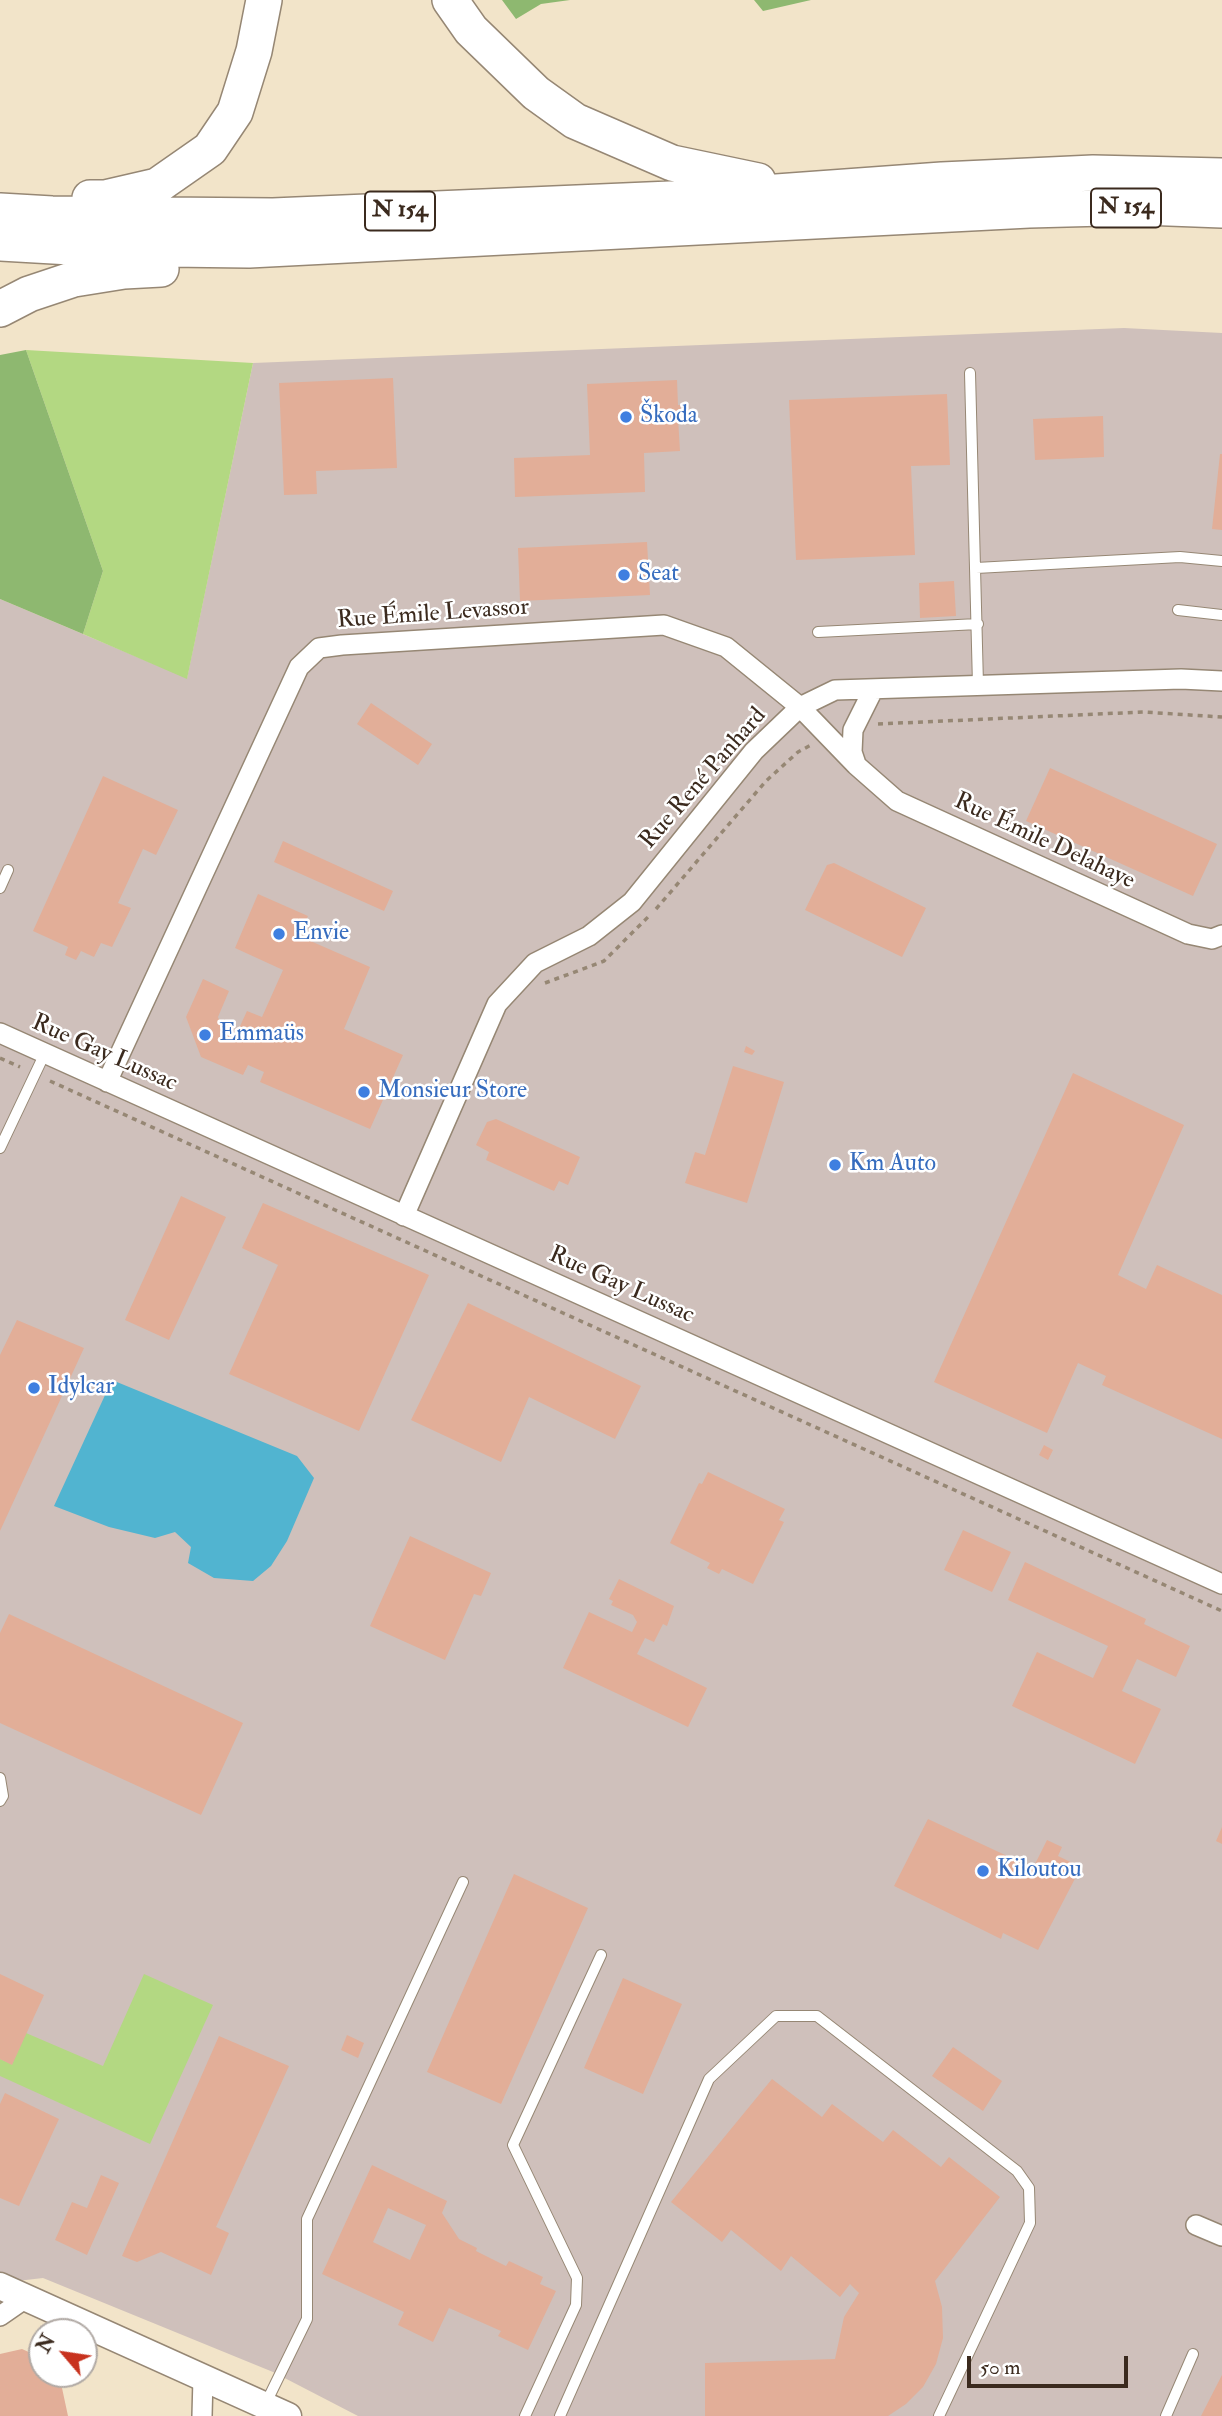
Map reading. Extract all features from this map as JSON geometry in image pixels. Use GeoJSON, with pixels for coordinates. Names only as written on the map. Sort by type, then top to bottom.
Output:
{"type":"FeatureCollection","features":[{"type":"Feature","properties":{"kind":"highway"},"geometry":{"type":"LineString","coordinates":[[0,203],[105,198],[157,186],[210,149],[235,112],[254,51],[264,0]]}},
{"type":"Feature","properties":{"kind":"highway"},"geometry":{"type":"LineString","coordinates":[[450,0],[471,30],[536,93],[575,121],[671,163],[799,190]]}},
{"type":"Feature","properties":{"kind":"highway","name":"N 154"},"geometry":{"type":"LineString","coordinates":[[0,211],[272,216],[510,207],[1093,173],[1222,176]]}},
{"type":"Feature","properties":{"kind":"highway","name":"N 154"},"geometry":{"type":"LineString","coordinates":[[0,243],[88,248],[249,250],[1029,210],[1143,207],[1222,210]]}},
{"type":"Feature","properties":{"kind":"highway"},"geometry":{"type":"LineString","coordinates":[[0,309],[29,294],[74,279],[124,271],[190,267],[249,250]]}},
{"type":"Feature","properties":{"kind":"street","name":"Rue Émile Levassor"},"geometry":{"type":"LineString","coordinates":[[107,1082],[299,667],[319,648],[664,625],[726,647],[800,707]]}},
{"type":"Feature","properties":{"kind":"street","name":"Rue René Panhard"},"geometry":{"type":"LineString","coordinates":[[404,1216],[497,1004],[535,963],[589,936],[632,902],[754,751],[800,707],[835,690],[1181,679],[1222,681]]}},
{"type":"Feature","properties":{"kind":"street"},"geometry":{"type":"LineString","coordinates":[[856,765],[852,752],[853,730],[873,690]]}},
{"type":"Feature","properties":{"kind":"street","name":"Rue Émile Delahaye"},"geometry":{"type":"LineString","coordinates":[[800,707],[856,765],[897,801],[1188,934],[1212,939],[1222,935]]}},
{"type":"Feature","properties":{"kind":"street","name":"Rue Gay Lussac"},"geometry":{"type":"LineString","coordinates":[[0,1033],[1222,1584]]}},
{"type":"Feature","properties":{"kind":"street"},"geometry":{"type":"LineString","coordinates":[[1196,2225],[1222,2236]]}},
{"type":"Feature","properties":{"kind":"street"},"geometry":{"type":"LineString","coordinates":[[0,2286],[276,2411]]}},
{"type":"Feature","properties":{"kind":"street"},"geometry":{"type":"LineString","coordinates":[[0,2316],[26,2298]]}},
{"type":"Feature","properties":{"kind":"street"},"geometry":{"type":"LineString","coordinates":[[202,2416],[204,2378]]}},
{"type":"Feature","properties":{"kind":"lane"},"geometry":{"type":"LineString","coordinates":[[970,373],[978,685]]}},
{"type":"Feature","properties":{"kind":"lane"},"geometry":{"type":"LineString","coordinates":[[976,568],[1181,558],[1222,561]]}},
{"type":"Feature","properties":{"kind":"lane"},"geometry":{"type":"LineString","coordinates":[[1178,610],[1222,615]]}},
{"type":"Feature","properties":{"kind":"lane"},"geometry":{"type":"LineString","coordinates":[[818,632],[978,624]]}},
{"type":"Feature","properties":{"kind":"lane"},"geometry":{"type":"LineString","coordinates":[[0,888],[8,870]]}},
{"type":"Feature","properties":{"kind":"lane"},"geometry":{"type":"LineString","coordinates":[[0,1148],[45,1053]]}},
{"type":"Feature","properties":{"kind":"lane"},"geometry":{"type":"LineString","coordinates":[[0,1778],[4,1796],[0,1801]]}},
{"type":"Feature","properties":{"kind":"lane"},"geometry":{"type":"LineString","coordinates":[[276,2411],[307,2319],[307,2219],[463,1882]]}},
{"type":"Feature","properties":{"kind":"lane"},"geometry":{"type":"LineString","coordinates":[[524,2416],[576,2305],[577,2278],[513,2145],[601,1955]]}},
{"type":"Feature","properties":{"kind":"lane"},"geometry":{"type":"LineString","coordinates":[[560,2416],[709,2079],[776,2016],[817,2016],[1017,2171],[1029,2188],[1030,2223],[939,2416]]}},
{"type":"Feature","properties":{"kind":"lane"},"geometry":{"type":"LineString","coordinates":[[1166,2416],[1193,2354]]}},
{"type":"Feature","properties":{"kind":"path"},"geometry":{"type":"LineString","coordinates":[[853,730],[871,724],[1143,712],[1222,717]]}},
{"type":"Feature","properties":{"kind":"path"},"geometry":{"type":"LineString","coordinates":[[534,987],[604,961],[636,932],[766,781],[798,751],[829,736]]}},
{"type":"Feature","properties":{"kind":"path"},"geometry":{"type":"LineString","coordinates":[[0,1058],[1222,1611]]}},
{"type":"Feature","properties":{"kind":"path"},"geometry":{"type":"LineString","coordinates":[[385,1232],[404,1216]]}},
{"type":"Feature","properties":{"kind":"shaded area"},"geometry":{"type":"Polygon","coordinates":[[[1124,328],[1222,333],[1222,2416],[358,2416],[273,2372],[43,2278],[0,2283],[0,599],[187,678],[253,363],[1124,328]]]}},
{"type":"Feature","properties":{"kind":"green space"},"geometry":{"type":"Polygon","coordinates":[[[502,0],[570,0],[541,4],[516,19],[502,0]]]}},
{"type":"Feature","properties":{"kind":"green space"},"geometry":{"type":"Polygon","coordinates":[[[754,0],[811,0],[763,11],[754,0]]]}},
{"type":"Feature","properties":{"kind":"green space"},"geometry":{"type":"Polygon","coordinates":[[[26,350],[253,363],[187,679],[83,634],[103,571],[26,350]]]}},
{"type":"Feature","properties":{"kind":"green space"},"geometry":{"type":"Polygon","coordinates":[[[26,350],[103,571],[83,634],[0,599],[0,355],[26,350]]]}},
{"type":"Feature","properties":{"kind":"green space"},"geometry":{"type":"Polygon","coordinates":[[[144,1974],[213,2005],[150,2144],[0,2076],[0,2059],[12,2064],[26,2033],[103,2066],[144,1974]]]}},
{"type":"Feature","properties":{"kind":"water"},"geometry":{"type":"Polygon","coordinates":[[[112,1380],[297,1456],[314,1478],[287,1541],[271,1566],[253,1581],[214,1578],[188,1563],[191,1547],[175,1532],[155,1538],[109,1527],[54,1506],[112,1380]]]}},
{"type":"Feature","properties":{"kind":"building"},"geometry":{"type":"Polygon","coordinates":[[[393,378],[397,468],[316,471],[317,494],[284,495],[279,383],[393,378]]]}},
{"type":"Feature","properties":{"kind":"building"},"geometry":{"type":"Polygon","coordinates":[[[677,380],[678,405],[682,418],[678,418],[680,451],[644,453],[645,492],[515,497],[514,458],[590,455],[587,384],[677,380]]]}},
{"type":"Feature","properties":{"kind":"building"},"geometry":{"type":"Polygon","coordinates":[[[947,394],[950,465],[911,466],[915,555],[796,560],[789,400],[947,394]]]}},
{"type":"Feature","properties":{"kind":"building"},"geometry":{"type":"Polygon","coordinates":[[[1103,416],[1104,457],[1035,460],[1033,419],[1103,416]]]}},
{"type":"Feature","properties":{"kind":"building"},"geometry":{"type":"Polygon","coordinates":[[[1222,454],[1222,530],[1212,529],[1222,454]]]}},
{"type":"Feature","properties":{"kind":"building"},"geometry":{"type":"Polygon","coordinates":[[[647,542],[650,595],[520,601],[518,548],[647,542]]]}},
{"type":"Feature","properties":{"kind":"building"},"geometry":{"type":"Polygon","coordinates":[[[954,581],[956,616],[920,618],[919,583],[954,581]]]}},
{"type":"Feature","properties":{"kind":"building"},"geometry":{"type":"Polygon","coordinates":[[[371,703],[432,744],[418,765],[357,724],[371,703]]]}},
{"type":"Feature","properties":{"kind":"building"},"geometry":{"type":"Polygon","coordinates":[[[1050,768],[1217,844],[1193,896],[1026,821],[1050,768]]]}},
{"type":"Feature","properties":{"kind":"building"},"geometry":{"type":"Polygon","coordinates":[[[103,776],[178,810],[156,855],[143,849],[118,903],[131,908],[112,947],[101,943],[94,957],[81,951],[76,960],[65,955],[68,947],[33,931],[103,776]]]}},
{"type":"Feature","properties":{"kind":"building"},"geometry":{"type":"Polygon","coordinates":[[[283,841],[393,891],[384,911],[274,862],[283,841]]]}},
{"type":"Feature","properties":{"kind":"building"},"geometry":{"type":"Polygon","coordinates":[[[834,863],[926,908],[902,957],[805,910],[827,865],[834,863]]]}},
{"type":"Feature","properties":{"kind":"building"},"geometry":{"type":"Polygon","coordinates":[[[258,894],[308,916],[299,936],[370,967],[344,1029],[403,1055],[370,1129],[260,1082],[264,1072],[248,1065],[243,1075],[201,1057],[186,1017],[203,979],[229,991],[218,1017],[223,1031],[235,1037],[247,1011],[262,1017],[283,970],[235,948],[258,894]]]}},
{"type":"Feature","properties":{"kind":"building"},"geometry":{"type":"Polygon","coordinates":[[[746,1046],[755,1051],[752,1055],[744,1052],[746,1046]]]}},
{"type":"Feature","properties":{"kind":"building"},"geometry":{"type":"Polygon","coordinates":[[[733,1066],[784,1082],[747,1203],[685,1183],[695,1152],[705,1155],[733,1066]]]}},
{"type":"Feature","properties":{"kind":"building"},"geometry":{"type":"Polygon","coordinates":[[[1073,1073],[1184,1125],[1118,1275],[1146,1289],[1157,1265],[1222,1295],[1222,1439],[1102,1385],[1106,1376],[1078,1363],[1047,1433],[934,1382],[1073,1073]]]}},
{"type":"Feature","properties":{"kind":"building"},"geometry":{"type":"Polygon","coordinates":[[[496,1119],[580,1157],[568,1185],[559,1181],[554,1191],[486,1160],[489,1152],[476,1145],[487,1122],[496,1119]]]}},
{"type":"Feature","properties":{"kind":"building"},"geometry":{"type":"Polygon","coordinates":[[[181,1196],[226,1217],[169,1340],[125,1320],[181,1196]]]}},
{"type":"Feature","properties":{"kind":"building"},"geometry":{"type":"Polygon","coordinates":[[[263,1203],[429,1275],[359,1431],[229,1374],[278,1265],[242,1248],[263,1203]]]}},
{"type":"Feature","properties":{"kind":"building"},"geometry":{"type":"Polygon","coordinates":[[[468,1303],[641,1386],[615,1439],[529,1397],[501,1462],[411,1420],[468,1303]]]}},
{"type":"Feature","properties":{"kind":"building"},"geometry":{"type":"Polygon","coordinates":[[[17,1320],[84,1348],[0,1531],[0,1355],[17,1320]]]}},
{"type":"Feature","properties":{"kind":"building"},"geometry":{"type":"Polygon","coordinates":[[[1044,1445],[1053,1450],[1048,1460],[1039,1455],[1044,1445]]]}},
{"type":"Feature","properties":{"kind":"building"},"geometry":{"type":"Polygon","coordinates":[[[708,1472],[785,1509],[779,1520],[784,1522],[753,1584],[722,1569],[719,1574],[707,1568],[710,1563],[670,1543],[699,1483],[702,1484],[708,1472]]]}},
{"type":"Feature","properties":{"kind":"building"},"geometry":{"type":"Polygon","coordinates":[[[963,1530],[1011,1552],[992,1592],[944,1570],[963,1530]]]}},
{"type":"Feature","properties":{"kind":"building"},"geometry":{"type":"Polygon","coordinates":[[[410,1536],[491,1573],[481,1596],[474,1594],[445,1660],[370,1626],[410,1536]]]}},
{"type":"Feature","properties":{"kind":"building"},"geometry":{"type":"Polygon","coordinates":[[[1025,1562],[1146,1619],[1144,1624],[1190,1646],[1176,1677],[1137,1659],[1122,1691],[1161,1709],[1135,1764],[1012,1706],[1037,1652],[1093,1678],[1108,1646],[1008,1600],[1025,1562]]]}},
{"type":"Feature","properties":{"kind":"building"},"geometry":{"type":"Polygon","coordinates":[[[619,1579],[674,1606],[667,1626],[663,1624],[654,1642],[645,1638],[637,1654],[707,1688],[688,1727],[563,1668],[589,1612],[632,1632],[637,1622],[633,1615],[611,1605],[613,1601],[609,1599],[619,1579]]]}},
{"type":"Feature","properties":{"kind":"building"},"geometry":{"type":"Polygon","coordinates":[[[9,1614],[243,1723],[201,1815],[0,1723],[0,1633],[9,1614]]]}},
{"type":"Feature","properties":{"kind":"building"},"geometry":{"type":"Polygon","coordinates":[[[928,1819],[1033,1868],[1047,1840],[1062,1847],[1058,1856],[1081,1867],[1038,1950],[1003,1933],[1001,1939],[894,1886],[928,1819]]]}},
{"type":"Feature","properties":{"kind":"building"},"geometry":{"type":"Polygon","coordinates":[[[1222,1827],[1222,1844],[1216,1841],[1222,1827]]]}},
{"type":"Feature","properties":{"kind":"building"},"geometry":{"type":"Polygon","coordinates":[[[514,1874],[588,1908],[501,2104],[427,2072],[514,1874]]]}},
{"type":"Feature","properties":{"kind":"building"},"geometry":{"type":"Polygon","coordinates":[[[0,1974],[44,1995],[12,2065],[0,2059],[0,1974]]]}},
{"type":"Feature","properties":{"kind":"building"},"geometry":{"type":"Polygon","coordinates":[[[623,1978],[682,2004],[643,2094],[584,2068],[623,1978]]]}},
{"type":"Feature","properties":{"kind":"building"},"geometry":{"type":"Polygon","coordinates":[[[347,2035],[364,2043],[358,2058],[341,2050],[347,2035]]]}},
{"type":"Feature","properties":{"kind":"building"},"geometry":{"type":"Polygon","coordinates":[[[219,2036],[289,2066],[216,2227],[229,2233],[211,2275],[161,2252],[137,2262],[122,2256],[219,2036]]]}},
{"type":"Feature","properties":{"kind":"building"},"geometry":{"type":"Polygon","coordinates":[[[953,2047],[1002,2081],[983,2111],[932,2076],[953,2047]]]}},
{"type":"Feature","properties":{"kind":"building"},"geometry":{"type":"Polygon","coordinates":[[[772,2079],[822,2117],[832,2104],[883,2142],[893,2130],[941,2167],[949,2157],[1000,2197],[935,2281],[942,2307],[943,2338],[936,2364],[923,2387],[906,2404],[888,2416],[705,2416],[705,2363],[835,2359],[844,2317],[859,2293],[850,2284],[840,2297],[791,2256],[781,2271],[731,2230],[722,2242],[671,2202],[772,2079]]]}},
{"type":"Feature","properties":{"kind":"building"},"geometry":{"type":"Polygon","coordinates":[[[5,2093],[59,2119],[19,2206],[0,2198],[0,2104],[5,2093]]]}},
{"type":"Feature","properties":{"kind":"building"},"geometry":{"type":"Polygon","coordinates":[[[372,2165],[447,2201],[442,2213],[459,2239],[506,2266],[509,2261],[543,2277],[540,2284],[556,2291],[528,2350],[498,2336],[501,2331],[449,2308],[433,2342],[398,2325],[404,2312],[322,2274],[372,2165]],[[388,2208],[373,2242],[410,2260],[426,2225],[388,2208]]]}},
{"type":"Feature","properties":{"kind":"building"},"geometry":{"type":"Polygon","coordinates":[[[101,2175],[119,2183],[87,2255],[55,2240],[72,2202],[87,2208],[101,2175]]]}},
{"type":"Feature","properties":{"kind":"building"},"geometry":{"type":"Polygon","coordinates":[[[22,2349],[28,2352],[28,2388],[62,2388],[68,2416],[0,2416],[0,2354],[22,2349]]]}},
{"type":"Feature","properties":{"kind":"building"},"geometry":{"type":"Polygon","coordinates":[[[1222,2375],[1222,2416],[1201,2416],[1222,2375]]]}},
{"type":"Feature","properties":{"kind":"place","name":"Škoda"},"geometry":{"type":"Point","coordinates":[626,417]}},
{"type":"Feature","properties":{"kind":"place","name":"Seat"},"geometry":{"type":"Point","coordinates":[624,575]}},
{"type":"Feature","properties":{"kind":"place","name":"Envie"},"geometry":{"type":"Point","coordinates":[279,934]}},
{"type":"Feature","properties":{"kind":"place","name":"Emmaüs"},"geometry":{"type":"Point","coordinates":[205,1035]}},
{"type":"Feature","properties":{"kind":"place","name":"Monsieur Store"},"geometry":{"type":"Point","coordinates":[364,1092]}},
{"type":"Feature","properties":{"kind":"place","name":"Km Auto"},"geometry":{"type":"Point","coordinates":[835,1165]}},
{"type":"Feature","properties":{"kind":"place","name":"Idylcar"},"geometry":{"type":"Point","coordinates":[34,1388]}},
{"type":"Feature","properties":{"kind":"place","name":"Kiloutou"},"geometry":{"type":"Point","coordinates":[983,1871]}}]}
